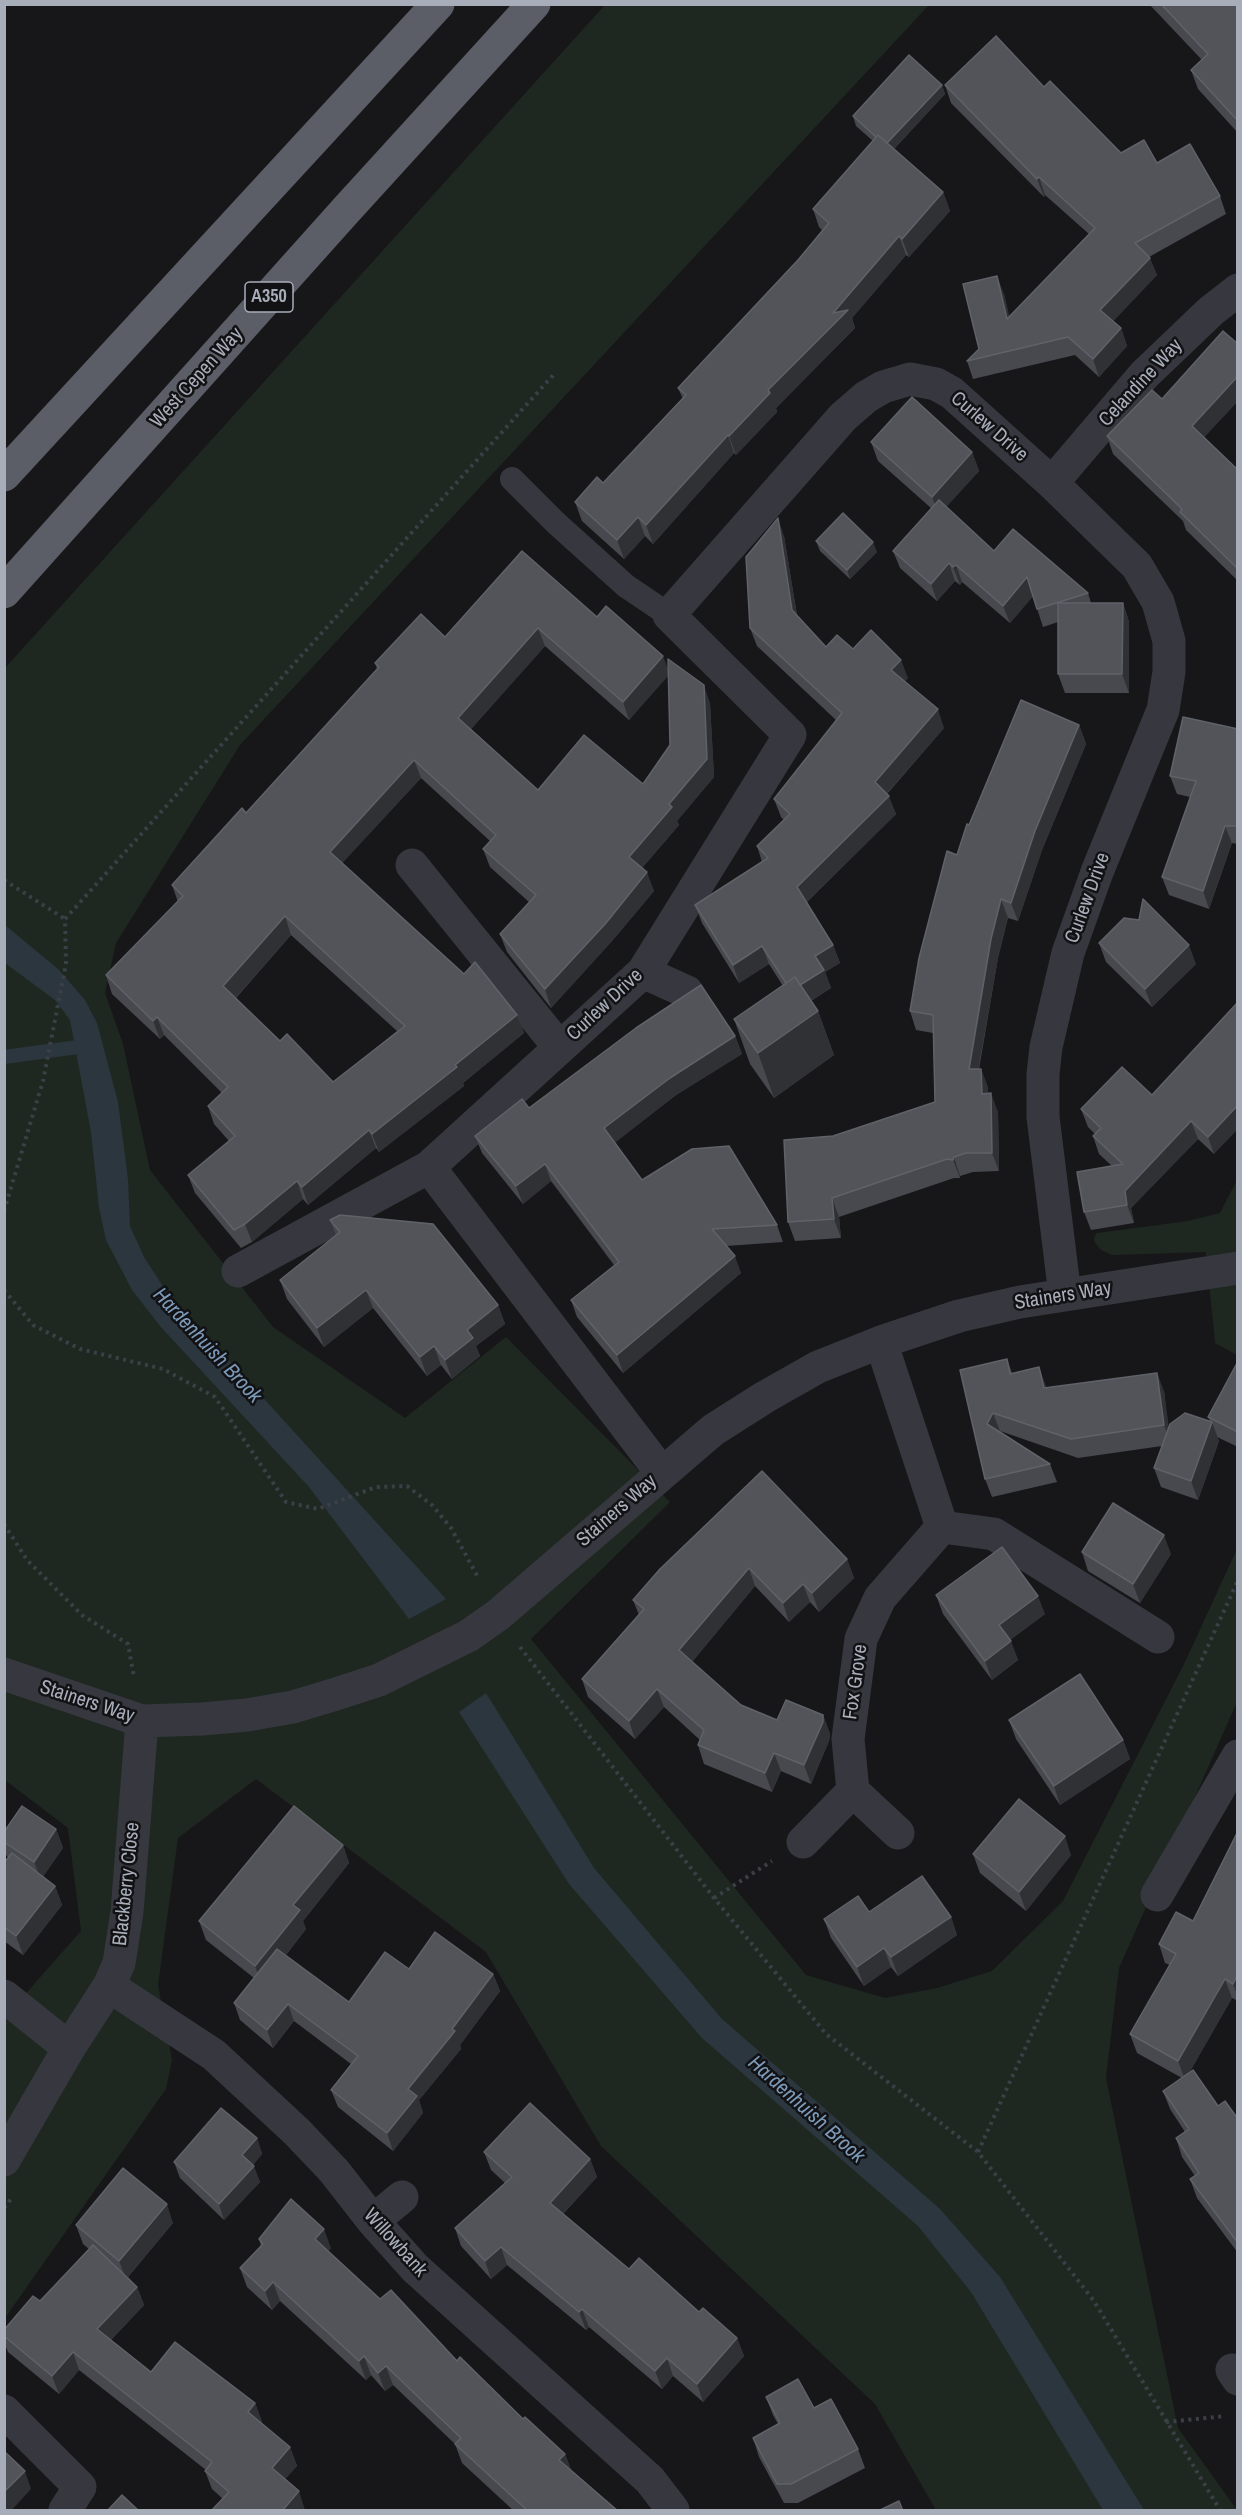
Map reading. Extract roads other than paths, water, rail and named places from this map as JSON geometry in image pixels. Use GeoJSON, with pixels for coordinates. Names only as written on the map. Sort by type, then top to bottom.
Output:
{"type":"FeatureCollection","features":[{"type":"Feature","properties":{"kind":"highway"},"geometry":{"type":"LineString","coordinates":[[4,475],[438,4]]}},
{"type":"Feature","properties":{"kind":"highway","name":"West Cepen Way"},"geometry":{"type":"LineString","coordinates":[[4,592],[534,4]]}},
{"type":"Feature","properties":{"kind":"street","name":"Celandine Way"},"geometry":{"type":"LineString","coordinates":[[1052,483],[1144,375],[1211,311],[1238,290]]}},
{"type":"Feature","properties":{"kind":"street","name":"Curlew Drive"},"geometry":{"type":"LineString","coordinates":[[238,1271],[429,1167],[643,972],[789,735],[669,615],[843,417],[866,397],[896,382],[910,379],[924,380],[952,393],[1052,483],[1137,566],[1158,602],[1169,641],[1170,658],[1163,710],[1097,872],[1068,953],[1046,1047],[1043,1074],[1043,1117],[1065,1294]]}},
{"type":"Feature","properties":{"kind":"street","name":"Curlew Drive"},"geometry":{"type":"LineString","coordinates":[[412,866],[559,1047]]}},
{"type":"Feature","properties":{"kind":"street"},"geometry":{"type":"LineString","coordinates":[[643,972],[687,992]]}},
{"type":"Feature","properties":{"kind":"street"},"geometry":{"type":"LineString","coordinates":[[429,1167],[661,1472]]}},
{"type":"Feature","properties":{"kind":"street","name":"Stainers Way"},"geometry":{"type":"LineString","coordinates":[[4,1674],[142,1721],[247,1715],[293,1707],[379,1680],[468,1636],[498,1615],[712,1430],[818,1367],[881,1342],[959,1316],[1065,1294],[1238,1268]]}},
{"type":"Feature","properties":{"kind":"street"},"geometry":{"type":"LineString","coordinates":[[881,1342],[942,1527],[994,1534],[1158,1637]]}},
{"type":"Feature","properties":{"kind":"street","name":"Fox Grove"},"geometry":{"type":"LineString","coordinates":[[853,1791],[848,1739],[861,1639],[880,1598],[942,1527]]}},
{"type":"Feature","properties":{"kind":"street","name":"Blackberry Close"},"geometry":{"type":"LineString","coordinates":[[4,2160],[69,2048],[109,1986],[119,1963],[128,1912],[142,1721]]}},
{"type":"Feature","properties":{"kind":"street"},"geometry":{"type":"LineString","coordinates":[[1157,1895],[1226,1802],[1238,1756]]}},
{"type":"Feature","properties":{"kind":"street"},"geometry":{"type":"LineString","coordinates":[[803,1842],[853,1791],[898,1833]]}},
{"type":"Feature","properties":{"kind":"street","name":"Willowbank"},"geometry":{"type":"LineString","coordinates":[[109,1986],[214,2055],[297,2132],[334,2170],[373,2221],[415,2268],[658,2470],[673,2511]]}},
{"type":"Feature","properties":{"kind":"street"},"geometry":{"type":"LineString","coordinates":[[4,1996],[69,2048]]}},
{"type":"Feature","properties":{"kind":"street"},"geometry":{"type":"LineString","coordinates":[[373,2221],[402,2197]]}},
{"type":"Feature","properties":{"kind":"street"},"geometry":{"type":"LineString","coordinates":[[4,2411],[80,2487],[65,2511]]}},
{"type":"Feature","properties":{"kind":"lane"},"geometry":{"type":"LineString","coordinates":[[512,479],[556,523],[626,586],[669,615]]}},
{"type":"Feature","properties":{"kind":"water"},"geometry":{"type":"Polygon","coordinates":[[[5,925],[58,969],[85,1000],[97,1023],[118,1102],[128,1179],[130,1226],[144,1257],[166,1291],[446,1599],[409,1619],[309,1487],[160,1326],[132,1290],[106,1240],[99,1208],[91,1132],[70,1020],[55,1000],[5,963],[5,925]]]}},
{"type":"Feature","properties":{"kind":"water"},"geometry":{"type":"Polygon","coordinates":[[[486,1693],[594,1868],[722,2019],[940,2209],[1000,2277],[1144,2510],[1103,2510],[971,2292],[918,2226],[702,2038],[569,1884],[459,1712],[486,1693]]]}},
{"type":"Feature","properties":{"kind":"waterway","name":"Hardenhuish Brook"},"geometry":{"type":"LineString","coordinates":[[4,1057],[93,1045]]}}]}
